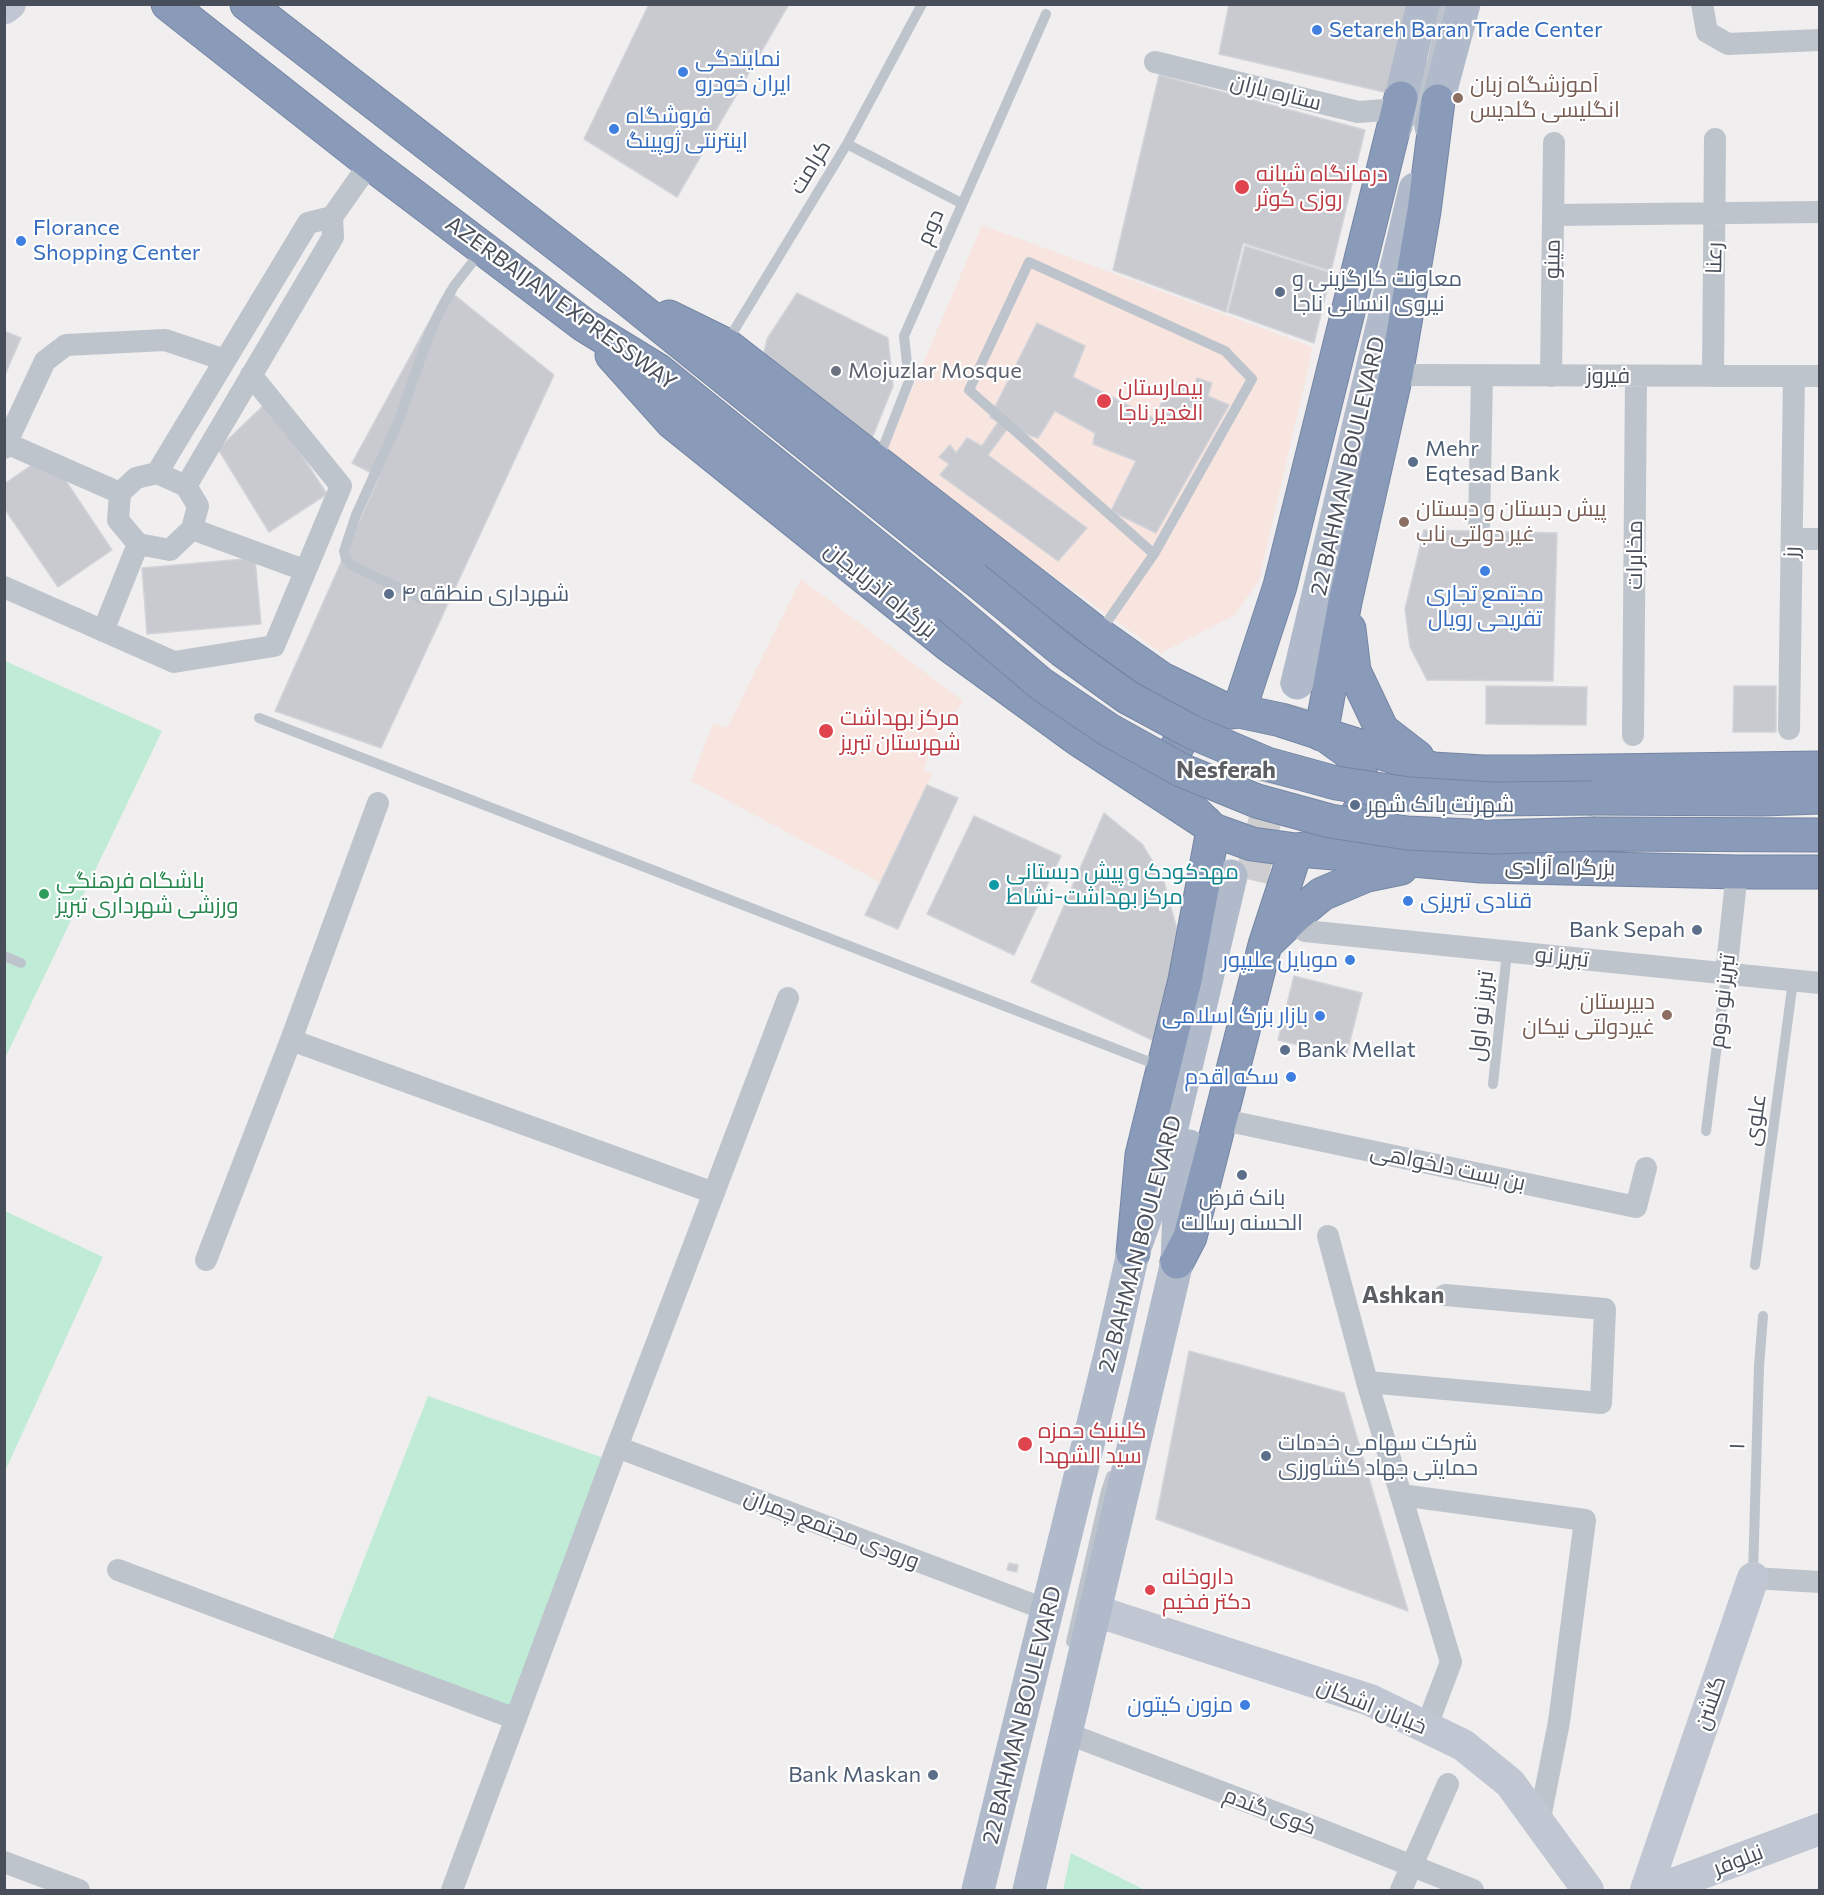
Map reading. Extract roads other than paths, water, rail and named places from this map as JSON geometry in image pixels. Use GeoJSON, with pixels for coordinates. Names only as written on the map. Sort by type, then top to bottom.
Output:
{"type":"FeatureCollection","features":[{"type":"Feature","properties":{"kind":"highway","name":"AZERBAIJAN EXPRESSWAY"},"geometry":{"type":"LineString","coordinates":[[168,4],[370,163],[584,325],[659,372],[949,606],[1041,684],[1108,730],[1181,770],[1257,801],[1330,821],[1407,832],[1492,837],[1596,834],[1820,835]]}},
{"type":"Feature","properties":{"kind":"highway","name":"AZERBAIJAN EXPRESSWAY"},"geometry":{"type":"LineString","coordinates":[[247,4],[616,290],[1062,650],[1127,697],[1192,732],[1267,764],[1336,783],[1409,794],[1492,799],[1590,784]]}},
{"type":"Feature","properties":{"kind":"highway"},"geometry":{"type":"LineString","coordinates":[[1322,734],[1346,602],[1396,375],[1424,211],[1438,101]]}},
{"type":"Feature","properties":{"kind":"highway"},"geometry":{"type":"LineString","coordinates":[[1234,712],[1280,586],[1407,117]]}},
{"type":"Feature","properties":{"kind":"highway"},"geometry":{"type":"LineString","coordinates":[[616,290],[726,345],[1098,634],[1162,679],[1234,712]]}},
{"type":"Feature","properties":{"kind":"highway","name":"بزرگراه آذربایجان"},"geometry":{"type":"LineString","coordinates":[[584,325],[672,422],[950,645],[1062,728],[1209,826]]}},
{"type":"Feature","properties":{"kind":"highway"},"geometry":{"type":"LineString","coordinates":[[950,645],[978,643],[1004,627],[1017,599],[1015,569]]}},
{"type":"Feature","properties":{"kind":"highway"},"geometry":{"type":"LineString","coordinates":[[1346,602],[1354,671],[1382,730],[1433,769]]}},
{"type":"Feature","properties":{"kind":"highway"},"geometry":{"type":"LineString","coordinates":[[1322,734],[1349,752],[1361,776],[1362,805],[1350,830],[1331,845],[1298,850],[1252,844],[1209,826],[1184,802],[1172,780],[1175,750],[1189,727],[1210,714],[1234,712],[1281,720],[1433,769],[1762,799],[1820,797]]}},
{"type":"Feature","properties":{"kind":"highway"},"geometry":{"type":"LineString","coordinates":[[1586,867],[1569,847],[1563,819],[1569,795],[1590,784],[1820,768]]}},
{"type":"Feature","properties":{"kind":"highway"},"geometry":{"type":"LineString","coordinates":[[1133,1253],[1142,1155],[1185,980],[1209,826]]}},
{"type":"Feature","properties":{"kind":"highway"},"geometry":{"type":"LineString","coordinates":[[1177,1262],[1190,1237],[1265,945],[1298,850]]}},
{"type":"Feature","properties":{"kind":"highway","name":"بزرگراه آزادی"},"geometry":{"type":"LineString","coordinates":[[1298,850],[1515,867],[1820,872]]}},
{"type":"Feature","properties":{"kind":"highway"},"geometry":{"type":"LineString","coordinates":[[1265,945],[1294,916],[1323,894],[1367,875],[1433,862]]}},
{"type":"Feature","properties":{"kind":"main road","name":"22 BAHMAN BOULEVARD"},"geometry":{"type":"LineString","coordinates":[[1286,682],[1389,224],[1423,4]]}},
{"type":"Feature","properties":{"kind":"main road","name":"22 BAHMAN BOULEVARD"},"geometry":{"type":"LineString","coordinates":[[1389,224],[1438,101],[1464,4]]}},
{"type":"Feature","properties":{"kind":"main road","name":"22 BAHMAN BOULEVARD"},"geometry":{"type":"LineString","coordinates":[[978,1890],[1133,1253],[1160,1178],[1241,878],[1180,1184],[1177,1262],[1029,1890]]}},
{"type":"Feature","properties":{"kind":"main road","name":"گلشن"},"geometry":{"type":"LineString","coordinates":[[1646,1890],[1753,1578]]}},
{"type":"Feature","properties":{"kind":"main road","name":"خیابان اشکان"},"geometry":{"type":"LineString","coordinates":[[1096,1611],[1370,1700],[1463,1745],[1510,1783],[1588,1890]]}},
{"type":"Feature","properties":{"kind":"main road","name":"نیلوفر"},"geometry":{"type":"LineString","coordinates":[[1657,1890],[1820,1829]]}},
{"type":"Feature","properties":{"kind":"street"},"geometry":{"type":"LineString","coordinates":[[1702,4],[1707,32],[1728,45],[1820,40]]}},
{"type":"Feature","properties":{"kind":"street","name":"ستاره باران"},"geometry":{"type":"LineString","coordinates":[[1155,62],[1358,112],[1407,117]]}},
{"type":"Feature","properties":{"kind":"street","name":"رعنا"},"geometry":{"type":"LineString","coordinates":[[1713,376],[1715,139]]}},
{"type":"Feature","properties":{"kind":"street","name":"مینو"},"geometry":{"type":"LineString","coordinates":[[1551,376],[1554,143]]}},
{"type":"Feature","properties":{"kind":"street"},"geometry":{"type":"LineString","coordinates":[[186,486],[333,237],[332,217],[370,163]]}},
{"type":"Feature","properties":{"kind":"street"},"geometry":{"type":"LineString","coordinates":[[1553,215],[1820,212]]}},
{"type":"Feature","properties":{"kind":"street"},"geometry":{"type":"LineString","coordinates":[[157,473],[308,223],[332,217]]}},
{"type":"Feature","properties":{"kind":"street"},"geometry":{"type":"LineString","coordinates":[[120,493],[5,446],[45,361],[66,345],[165,340],[225,360]]}},
{"type":"Feature","properties":{"kind":"street"},"geometry":{"type":"LineString","coordinates":[[4,587],[174,662],[274,646],[341,486],[251,375]]}},
{"type":"Feature","properties":{"kind":"street","name":"فیروز"},"geometry":{"type":"LineString","coordinates":[[1396,375],[1820,376]]}},
{"type":"Feature","properties":{"kind":"street"},"geometry":{"type":"LineString","coordinates":[[1479,527],[1482,376]]}},
{"type":"Feature","properties":{"kind":"street","name":"مخابرات"},"geometry":{"type":"LineString","coordinates":[[1634,735],[1636,376]]}},
{"type":"Feature","properties":{"kind":"street","name":"رز"},"geometry":{"type":"LineString","coordinates":[[1789,729],[1794,376]]}},
{"type":"Feature","properties":{"kind":"street"},"geometry":{"type":"LineString","coordinates":[[157,473],[186,486],[198,506],[192,529],[170,550],[138,544],[118,520],[120,493],[136,478],[157,473]]}},
{"type":"Feature","properties":{"kind":"street"},"geometry":{"type":"LineString","coordinates":[[192,529],[304,570]]}},
{"type":"Feature","properties":{"kind":"street"},"geometry":{"type":"LineString","coordinates":[[1792,539],[1820,539]]}},
{"type":"Feature","properties":{"kind":"street"},"geometry":{"type":"LineString","coordinates":[[103,631],[138,544]]}},
{"type":"Feature","properties":{"kind":"street"},"geometry":{"type":"LineString","coordinates":[[206,1260],[291,1040],[378,803]]}},
{"type":"Feature","properties":{"kind":"street","name":"تبریز نو دوم"},"geometry":{"type":"LineString","coordinates":[[1726,974],[1737,872]]}},
{"type":"Feature","properties":{"kind":"street","name":"تبریز نو"},"geometry":{"type":"LineString","coordinates":[[1305,931],[1820,983]]}},
{"type":"Feature","properties":{"kind":"street"},"geometry":{"type":"LineString","coordinates":[[452,1890],[788,998]]}},
{"type":"Feature","properties":{"kind":"street"},"geometry":{"type":"LineString","coordinates":[[291,1040],[714,1193]]}},
{"type":"Feature","properties":{"kind":"street","name":"بن بست دلخواهی"},"geometry":{"type":"LineString","coordinates":[[1220,1119],[1636,1207],[1646,1168]]}},
{"type":"Feature","properties":{"kind":"street"},"geometry":{"type":"LineString","coordinates":[[1328,1236],[1367,1382],[1451,1662],[1426,1728]]}},
{"type":"Feature","properties":{"kind":"street"},"geometry":{"type":"LineString","coordinates":[[1367,1382],[1601,1403],[1605,1309],[1445,1295]]}},
{"type":"Feature","properties":{"kind":"street","name":"ورودی مجتمع چمران"},"geometry":{"type":"LineString","coordinates":[[617,1447],[1047,1610]]}},
{"type":"Feature","properties":{"kind":"street"},"geometry":{"type":"LineString","coordinates":[[1401,1496],[1585,1520],[1559,1722],[1539,1824]]}},
{"type":"Feature","properties":{"kind":"street"},"geometry":{"type":"LineString","coordinates":[[118,1570],[516,1719]]}},
{"type":"Feature","properties":{"kind":"street"},"geometry":{"type":"LineString","coordinates":[[1753,1578],[1820,1582]]}},
{"type":"Feature","properties":{"kind":"street","name":"کوی گندم"},"geometry":{"type":"LineString","coordinates":[[1066,1733],[1473,1890]]}},
{"type":"Feature","properties":{"kind":"street"},"geometry":{"type":"LineString","coordinates":[[1401,1890],[1448,1784]]}},
{"type":"Feature","properties":{"kind":"street"},"geometry":{"type":"LineString","coordinates":[[4,1862],[79,1890]]}},
{"type":"Feature","properties":{"kind":"lane","name":"کرامت"},"geometry":{"type":"LineString","coordinates":[[726,345],[847,144],[922,4]]}},
{"type":"Feature","properties":{"kind":"lane"},"geometry":{"type":"LineString","coordinates":[[1407,117],[1433,52],[1444,4]]}},
{"type":"Feature","properties":{"kind":"lane","name":"دوم"},"geometry":{"type":"LineString","coordinates":[[877,462],[909,381],[904,336],[1046,14]]}},
{"type":"Feature","properties":{"kind":"lane"},"geometry":{"type":"LineString","coordinates":[[847,144],[961,203]]}},
{"type":"Feature","properties":{"kind":"lane"},"geometry":{"type":"LineString","coordinates":[[1389,224],[1412,178]]}},
{"type":"Feature","properties":{"kind":"lane"},"geometry":{"type":"LineString","coordinates":[[424,600],[351,565],[344,551],[356,515],[399,420],[430,333],[454,286],[483,248]]}},
{"type":"Feature","properties":{"kind":"lane"},"geometry":{"type":"LineString","coordinates":[[1098,634],[1154,554],[1252,379],[1225,351],[1029,262],[969,390],[1154,554]]}},
{"type":"Feature","properties":{"kind":"lane"},"geometry":{"type":"LineString","coordinates":[[259,718],[1163,1067]]}},
{"type":"Feature","properties":{"kind":"lane","name":"تبریز نو اول"},"geometry":{"type":"LineString","coordinates":[[1493,1084],[1507,952]]}},
{"type":"Feature","properties":{"kind":"lane"},"geometry":{"type":"LineString","coordinates":[[4,956],[21,963]]}},
{"type":"Feature","properties":{"kind":"lane","name":"تبریز نو دوم"},"geometry":{"type":"LineString","coordinates":[[1706,1131],[1726,974]]}},
{"type":"Feature","properties":{"kind":"lane","name":"علوی"},"geometry":{"type":"LineString","coordinates":[[1755,1265],[1793,981]]}},
{"type":"Feature","properties":{"kind":"lane","name":"۱"},"geometry":{"type":"LineString","coordinates":[[1753,1578],[1759,1366],[1763,1316]]}},
{"type":"Feature","properties":{"kind":"lane"},"geometry":{"type":"LineString","coordinates":[[1097,1456],[1110,1355]]}},
{"type":"Feature","properties":{"kind":"lane"},"geometry":{"type":"LineString","coordinates":[[1121,1450],[1152,1366]]}},
{"type":"Feature","properties":{"kind":"lane"},"geometry":{"type":"LineString","coordinates":[[1068,1651],[1113,1470]]}},
{"type":"Feature","properties":{"kind":"tunnel"},"geometry":{"type":"LineString","coordinates":[[1251,880],[1297,683]]}},
{"type":"Feature","properties":{"kind":"place","name":"Setareh Baran Trade Center"},"geometry":{"type":"Point","coordinates":[1317,30]}},
{"type":"Feature","properties":{"kind":"place","name":"نمایندگی ایران خودرو"},"geometry":{"type":"Point","coordinates":[683,72]}},
{"type":"Feature","properties":{"kind":"place","name":"آموزشگاه زبان انگلیسی گلدیس"},"geometry":{"type":"Point","coordinates":[1458,98]}},
{"type":"Feature","properties":{"kind":"place","name":"فروشگاه اینترنتی ژوپینگ"},"geometry":{"type":"Point","coordinates":[614,129]}},
{"type":"Feature","properties":{"kind":"place","name":"درمانگاه شبانه روزی کوثر"},"geometry":{"type":"Point","coordinates":[1242,187]}},
{"type":"Feature","properties":{"kind":"place","name":"Florance Shopping Center"},"geometry":{"type":"Point","coordinates":[21,241]}},
{"type":"Feature","properties":{"kind":"place","name":"معاونت کارگزینی و نیروی انسانی ناجا"},"geometry":{"type":"Point","coordinates":[1280,292]}},
{"type":"Feature","properties":{"kind":"place","name":"Mojuzlar Mosque"},"geometry":{"type":"Point","coordinates":[836,371]}},
{"type":"Feature","properties":{"kind":"place","name":"بیمارستان الغدیر ناجا"},"geometry":{"type":"Point","coordinates":[1104,401]}},
{"type":"Feature","properties":{"kind":"place","name":"Mehr Eqtesad Bank"},"geometry":{"type":"Point","coordinates":[1413,462]}},
{"type":"Feature","properties":{"kind":"place","name":"پیش دبستان و دبستان غیر دولتی ناب"},"geometry":{"type":"Point","coordinates":[1404,522]}},
{"type":"Feature","properties":{"kind":"place","name":"مجتمع تجاری تفریحی رویال"},"geometry":{"type":"Point","coordinates":[1485,571]}},
{"type":"Feature","properties":{"kind":"place","name":"شهرداری منطقه ۴"},"geometry":{"type":"Point","coordinates":[389,594]}},
{"type":"Feature","properties":{"kind":"place","name":"مرکز بهداشت شهرستان تبریز"},"geometry":{"type":"Point","coordinates":[826,731]}},
{"type":"Feature","properties":{"kind":"place","name":"شهرنت بانک شهر"},"geometry":{"type":"Point","coordinates":[1355,805]}},
{"type":"Feature","properties":{"kind":"place","name":"مهدکودک و پیش دبستانی مرکز بهداشت-نشاط"},"geometry":{"type":"Point","coordinates":[994,885]}},
{"type":"Feature","properties":{"kind":"place","name":"باشگاه فرهنگی ورزشی شهرداری تبریز"},"geometry":{"type":"Point","coordinates":[44,894]}},
{"type":"Feature","properties":{"kind":"place","name":"قنادی تبریزی"},"geometry":{"type":"Point","coordinates":[1408,901]}},
{"type":"Feature","properties":{"kind":"place","name":"Bank Sepah"},"geometry":{"type":"Point","coordinates":[1697,930]}},
{"type":"Feature","properties":{"kind":"place","name":"موبایل علیپور"},"geometry":{"type":"Point","coordinates":[1350,960]}},
{"type":"Feature","properties":{"kind":"place","name":"دبیرستان غیردولتی نیکان"},"geometry":{"type":"Point","coordinates":[1667,1015]}},
{"type":"Feature","properties":{"kind":"place","name":"بازار بزرگ اسلامی"},"geometry":{"type":"Point","coordinates":[1320,1016]}},
{"type":"Feature","properties":{"kind":"place","name":"Bank Mellat"},"geometry":{"type":"Point","coordinates":[1285,1050]}},
{"type":"Feature","properties":{"kind":"place","name":"سکه اقدم"},"geometry":{"type":"Point","coordinates":[1291,1077]}},
{"type":"Feature","properties":{"kind":"place","name":"بانک قرض الحسنه رسالت"},"geometry":{"type":"Point","coordinates":[1242,1175]}},
{"type":"Feature","properties":{"kind":"place","name":"کلینیک حمزه سید الشهدا"},"geometry":{"type":"Point","coordinates":[1025,1444]}},
{"type":"Feature","properties":{"kind":"place","name":"شرکت سهامی خدمات حمایتی جهاد کشاورزی"},"geometry":{"type":"Point","coordinates":[1266,1456]}},
{"type":"Feature","properties":{"kind":"place","name":"داروخانه دکتر فخیم"},"geometry":{"type":"Point","coordinates":[1150,1590]}},
{"type":"Feature","properties":{"kind":"place","name":"مزون کیتون"},"geometry":{"type":"Point","coordinates":[1245,1705]}},
{"type":"Feature","properties":{"kind":"place","name":"Bank Maskan"},"geometry":{"type":"Point","coordinates":[933,1775]}},
{"type":"Feature","properties":{"kind":"district","name":"Nesferah"},"geometry":{"type":"Point","coordinates":[1226,770]}},
{"type":"Feature","properties":{"kind":"district","name":"Ashkan"},"geometry":{"type":"Point","coordinates":[1403,1295]}}]}
